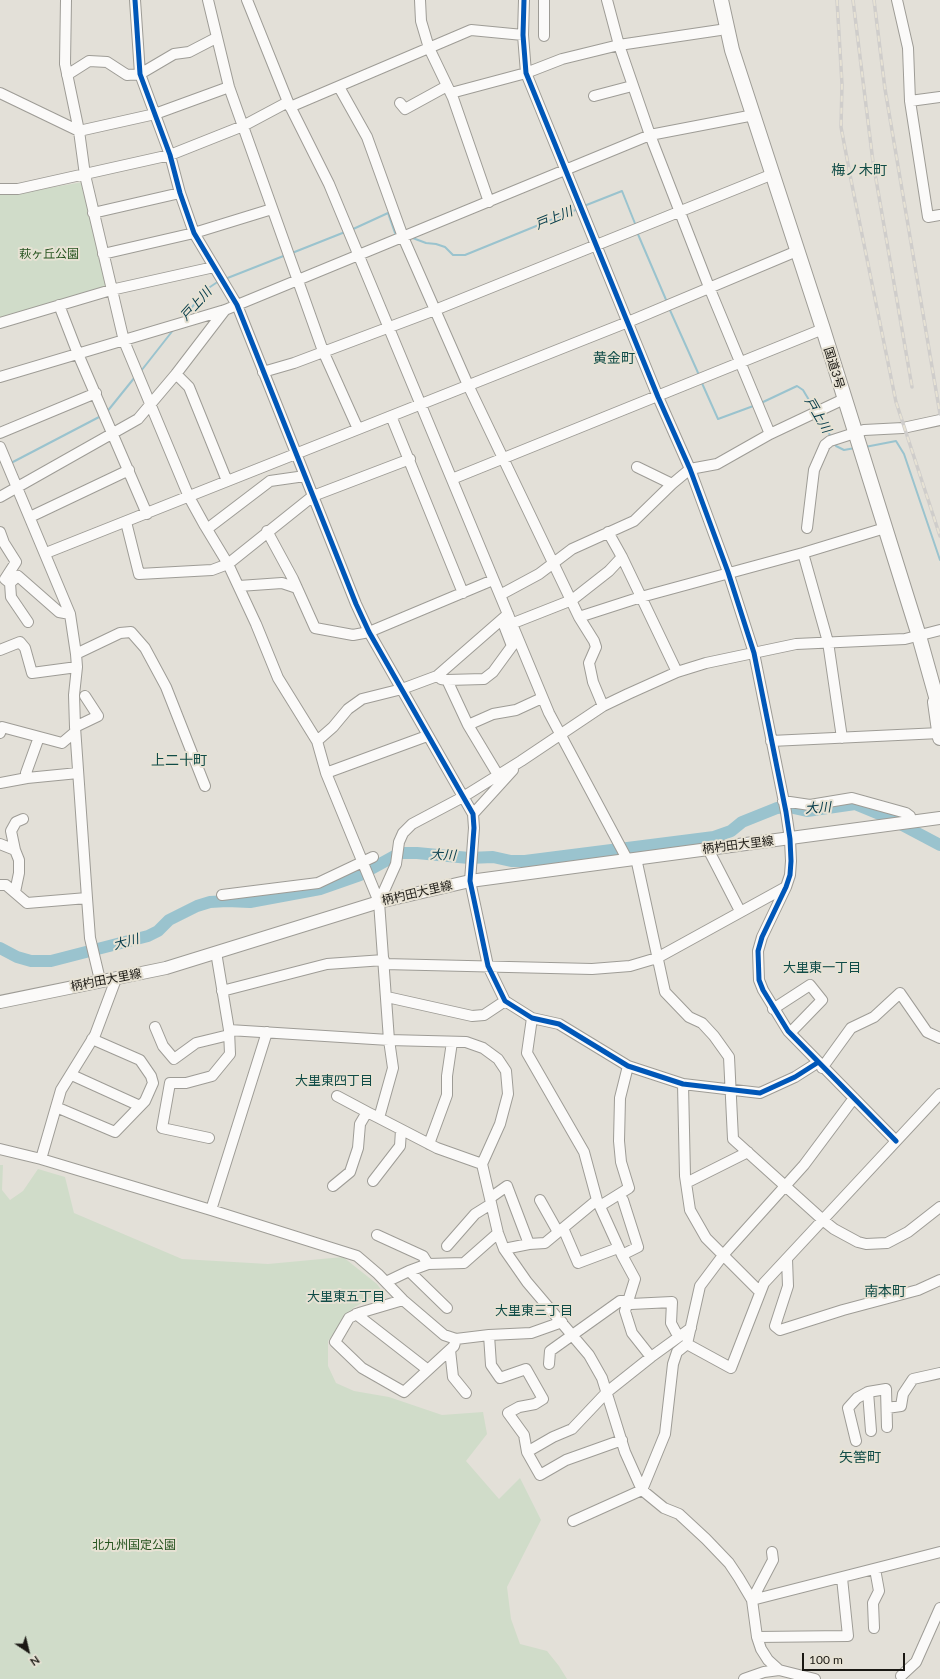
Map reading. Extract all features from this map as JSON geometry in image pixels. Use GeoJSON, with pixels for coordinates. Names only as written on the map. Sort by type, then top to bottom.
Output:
{"type":"FeatureCollection","features":[{"type":"Feature","properties":{"kind":"highway","name":"国道3号"},"geometry":{"type":"LineString","coordinates":[[711,0],[720,30],[732,50]]}},
{"type":"Feature","properties":{"kind":"highway","name":"国道3号"},"geometry":{"type":"LineString","coordinates":[[721,0],[732,50],[823,329],[919,636],[940,711]]}},
{"type":"Feature","properties":{"kind":"highway","name":"国道3号"},"geometry":{"type":"LineString","coordinates":[[933,686],[940,735]]}},
{"type":"Feature","properties":{"kind":"main road","name":"柄杓田大里線"},"geometry":{"type":"LineString","coordinates":[[0,1002],[100,980],[166,968],[379,902],[470,881],[632,858],[790,839],[940,818]]}},
{"type":"Feature","properties":{"kind":"street"},"geometry":{"type":"LineString","coordinates":[[66,0],[65,64],[79,131],[85,175],[93,213],[124,341],[189,497],[239,586],[278,678],[317,741],[326,772],[379,902],[389,1040],[393,1068],[379,1118]]}},
{"type":"Feature","properties":{"kind":"street"},"geometry":{"type":"LineString","coordinates":[[135,0],[140,74],[170,155],[180,193],[194,234],[237,305],[356,604],[369,632],[427,736],[473,814],[474,828],[470,881],[488,966],[505,1001],[532,1018],[559,1024],[628,1066],[683,1084],[730,1088],[760,1093],[820,1065],[851,1028],[874,1017],[900,993],[927,1032],[940,1038]]}},
{"type":"Feature","properties":{"kind":"street"},"geometry":{"type":"LineString","coordinates":[[208,0],[229,87],[323,351],[358,429]]}},
{"type":"Feature","properties":{"kind":"street"},"geometry":{"type":"LineString","coordinates":[[248,0],[289,104],[329,184],[500,594],[507,619],[512,646],[493,672],[484,679],[446,680],[432,678]]}},
{"type":"Feature","properties":{"kind":"street"},"geometry":{"type":"LineString","coordinates":[[420,0],[420,21],[429,48],[449,90],[489,202]]}},
{"type":"Feature","properties":{"kind":"street"},"geometry":{"type":"LineString","coordinates":[[524,0],[523,36],[526,73],[658,397],[690,469],[728,572],[754,653],[784,805],[790,839],[791,861],[790,875],[786,887],[762,937],[758,951],[759,980],[773,1009],[790,1033],[896,1141]]}},
{"type":"Feature","properties":{"kind":"street"},"geometry":{"type":"LineString","coordinates":[[544,0],[544,36]]}},
{"type":"Feature","properties":{"kind":"street"},"geometry":{"type":"LineString","coordinates":[[607,0],[632,86],[650,135],[709,287],[770,434]]}},
{"type":"Feature","properties":{"kind":"street"},"geometry":{"type":"LineString","coordinates":[[897,0],[908,48],[910,101],[928,217],[940,215]]}},
{"type":"Feature","properties":{"kind":"street"},"geometry":{"type":"LineString","coordinates":[[0,189],[18,189],[170,155],[243,126],[289,104],[339,87],[471,30],[523,36]]}},
{"type":"Feature","properties":{"kind":"street"},"geometry":{"type":"LineString","coordinates":[[400,103],[405,109],[449,90],[526,73],[562,59],[619,45],[720,30]]}},
{"type":"Feature","properties":{"kind":"street"},"geometry":{"type":"LineString","coordinates":[[67,75],[89,61],[107,62],[127,74],[140,74],[174,54],[189,52],[216,38]]}},
{"type":"Feature","properties":{"kind":"street"},"geometry":{"type":"LineString","coordinates":[[594,96],[632,86]]}},
{"type":"Feature","properties":{"kind":"street"},"geometry":{"type":"LineString","coordinates":[[0,93],[79,131],[155,114],[229,87]]}},
{"type":"Feature","properties":{"kind":"street"},"geometry":{"type":"LineString","coordinates":[[339,87],[367,137],[403,237],[468,385],[579,617],[594,641],[596,647],[589,663],[593,682],[603,706]]}},
{"type":"Feature","properties":{"kind":"street"},"geometry":{"type":"LineString","coordinates":[[910,101],[940,98]]}},
{"type":"Feature","properties":{"kind":"street"},"geometry":{"type":"LineString","coordinates":[[0,377],[225,310],[650,135],[754,115]]}},
{"type":"Feature","properties":{"kind":"street"},"geometry":{"type":"LineString","coordinates":[[263,372],[294,363],[323,351],[389,328],[773,174]]}},
{"type":"Feature","properties":{"kind":"street"},"geometry":{"type":"LineString","coordinates":[[93,213],[180,193]]}},
{"type":"Feature","properties":{"kind":"street"},"geometry":{"type":"LineString","coordinates":[[103,254],[194,234],[272,209]]}},
{"type":"Feature","properties":{"kind":"street"},"geometry":{"type":"LineString","coordinates":[[46,553],[147,514],[420,403],[628,322],[797,251]]}},
{"type":"Feature","properties":{"kind":"street"},"geometry":{"type":"LineString","coordinates":[[0,323],[111,290],[214,267]]}},
{"type":"Feature","properties":{"kind":"street"},"geometry":{"type":"LineString","coordinates":[[59,305],[78,354],[114,434],[147,514]]}},
{"type":"Feature","properties":{"kind":"street"},"geometry":{"type":"LineString","coordinates":[[0,497],[114,434],[138,419],[176,374],[225,310]]}},
{"type":"Feature","properties":{"kind":"street"},"geometry":{"type":"LineString","coordinates":[[452,479],[823,329]]}},
{"type":"Feature","properties":{"kind":"street"},"geometry":{"type":"LineString","coordinates":[[176,374],[189,387],[228,481]]}},
{"type":"Feature","properties":{"kind":"street"},"geometry":{"type":"LineString","coordinates":[[0,433],[96,393]]}},
{"type":"Feature","properties":{"kind":"street"},"geometry":{"type":"LineString","coordinates":[[500,594],[554,563],[572,549],[634,521],[672,484],[690,469],[716,464],[770,434],[844,399]]}},
{"type":"Feature","properties":{"kind":"street"},"geometry":{"type":"LineString","coordinates":[[391,416],[410,459],[463,593]]}},
{"type":"Feature","properties":{"kind":"street"},"geometry":{"type":"LineString","coordinates":[[808,528],[814,470],[825,445],[830,441],[854,432],[903,428],[940,420]]}},
{"type":"Feature","properties":{"kind":"street"},"geometry":{"type":"LineString","coordinates":[[0,447],[18,486],[70,614],[77,667],[74,695],[75,729],[90,938],[100,980]]}},
{"type":"Feature","properties":{"kind":"street"},"geometry":{"type":"LineString","coordinates":[[126,522],[139,574],[212,570],[228,564],[267,531],[314,496],[410,459]]}},
{"type":"Feature","properties":{"kind":"street"},"geometry":{"type":"LineString","coordinates":[[637,467],[672,484]]}},
{"type":"Feature","properties":{"kind":"street"},"geometry":{"type":"LineString","coordinates":[[30,517],[128,470]]}},
{"type":"Feature","properties":{"kind":"street"},"geometry":{"type":"LineString","coordinates":[[207,529],[270,481],[305,476]]}},
{"type":"Feature","properties":{"kind":"street"},"geometry":{"type":"LineString","coordinates":[[579,617],[641,597],[728,572],[803,553],[885,528]]}},
{"type":"Feature","properties":{"kind":"street"},"geometry":{"type":"LineString","coordinates":[[267,531],[297,588],[315,628],[353,635],[369,632],[494,580]]}},
{"type":"Feature","properties":{"kind":"street"},"geometry":{"type":"LineString","coordinates":[[0,532],[4,543],[16,562],[5,581],[11,598],[28,622]]}},
{"type":"Feature","properties":{"kind":"street"},"geometry":{"type":"LineString","coordinates":[[608,532],[622,557],[676,672]]}},
{"type":"Feature","properties":{"kind":"street"},"geometry":{"type":"LineString","coordinates":[[803,553],[828,642],[842,738]]}},
{"type":"Feature","properties":{"kind":"street"},"geometry":{"type":"LineString","coordinates":[[317,741],[333,727],[348,709],[356,703],[402,689],[437,676],[507,619],[572,600],[610,571],[622,557]]}},
{"type":"Feature","properties":{"kind":"street"},"geometry":{"type":"LineString","coordinates":[[5,581],[18,576],[59,612],[70,614]]}},
{"type":"Feature","properties":{"kind":"street"},"geometry":{"type":"LineString","coordinates":[[239,586],[282,583],[297,588]]}},
{"type":"Feature","properties":{"kind":"street"},"geometry":{"type":"LineString","coordinates":[[507,619],[559,734],[632,858],[665,992],[689,1017],[702,1023],[729,1058],[732,1139],[824,1221],[834,1229],[858,1242],[866,1244],[887,1243],[908,1232],[940,1207]]}},
{"type":"Feature","properties":{"kind":"street"},"geometry":{"type":"LineString","coordinates":[[379,902],[396,864],[399,842],[403,833],[412,824],[463,797],[521,761],[559,734],[603,706],[676,672],[706,663],[796,644],[905,639],[940,630]]}},
{"type":"Feature","properties":{"kind":"street"},"geometry":{"type":"LineString","coordinates":[[76,654],[120,634],[131,632],[145,648],[166,687],[205,786]]}},
{"type":"Feature","properties":{"kind":"street"},"geometry":{"type":"LineString","coordinates":[[0,650],[20,642],[25,648],[32,673],[77,667]]}},
{"type":"Feature","properties":{"kind":"street"},"geometry":{"type":"LineString","coordinates":[[446,680],[468,725],[498,775]]}},
{"type":"Feature","properties":{"kind":"street"},"geometry":{"type":"LineString","coordinates":[[0,733],[2,727],[62,743],[75,729],[98,716],[85,696]]}},
{"type":"Feature","properties":{"kind":"street"},"geometry":{"type":"LineString","coordinates":[[468,725],[493,714],[516,710],[542,698]]}},
{"type":"Feature","properties":{"kind":"street"},"geometry":{"type":"LineString","coordinates":[[771,741],[940,735]]}},
{"type":"Feature","properties":{"kind":"street"},"geometry":{"type":"LineString","coordinates":[[326,772],[427,736]]}},
{"type":"Feature","properties":{"kind":"street"},"geometry":{"type":"LineString","coordinates":[[26,773],[39,737]]}},
{"type":"Feature","properties":{"kind":"street"},"geometry":{"type":"LineString","coordinates":[[473,814],[521,761]]}},
{"type":"Feature","properties":{"kind":"street"},"geometry":{"type":"LineString","coordinates":[[0,783],[27,778],[78,773]]}},
{"type":"Feature","properties":{"kind":"street"},"geometry":{"type":"LineString","coordinates":[[784,805],[810,805],[852,798],[906,813],[910,816],[912,822]]}},
{"type":"Feature","properties":{"kind":"street"},"geometry":{"type":"LineString","coordinates":[[15,892],[19,874],[19,860],[11,831],[16,822],[23,820]]}},
{"type":"Feature","properties":{"kind":"street"},"geometry":{"type":"LineString","coordinates":[[0,844],[15,850]]}},
{"type":"Feature","properties":{"kind":"street"},"geometry":{"type":"LineString","coordinates":[[708,849],[740,911]]}},
{"type":"Feature","properties":{"kind":"street"},"geometry":{"type":"LineString","coordinates":[[222,895],[318,883],[373,857]]}},
{"type":"Feature","properties":{"kind":"street"},"geometry":{"type":"LineString","coordinates":[[0,886],[6,885],[27,903],[87,898]]}},
{"type":"Feature","properties":{"kind":"street"},"geometry":{"type":"LineString","coordinates":[[222,990],[327,964],[384,962],[592,969],[630,966],[657,958],[786,887]]}},
{"type":"Feature","properties":{"kind":"street"},"geometry":{"type":"LineString","coordinates":[[209,1138],[162,1128],[170,1083],[186,1083],[212,1076],[230,1054],[229,1032],[216,952]]}},
{"type":"Feature","properties":{"kind":"street"},"geometry":{"type":"LineString","coordinates":[[41,1159],[61,1090],[92,1038],[116,978]]}},
{"type":"Feature","properties":{"kind":"street"},"geometry":{"type":"LineString","coordinates":[[773,1009],[810,985],[822,1000],[790,1033]]}},
{"type":"Feature","properties":{"kind":"street"},"geometry":{"type":"LineString","coordinates":[[386,997],[472,1016],[484,1015],[505,1001]]}},
{"type":"Feature","properties":{"kind":"street"},"geometry":{"type":"LineString","coordinates":[[532,1018],[527,1053],[584,1152],[598,1203],[620,1252],[635,1279],[626,1301],[625,1311],[632,1333],[651,1357]]}},
{"type":"Feature","properties":{"kind":"street"},"geometry":{"type":"LineString","coordinates":[[155,1028],[163,1046],[174,1059],[196,1043],[229,1032],[267,1032],[389,1040],[466,1042],[483,1048],[498,1059],[506,1071],[508,1094],[500,1124],[482,1164],[498,1233],[504,1249],[527,1282],[589,1355],[602,1378],[622,1440],[642,1490],[664,1508],[679,1514],[729,1563],[752,1600],[757,1637],[761,1649],[768,1660],[779,1670]]}},
{"type":"Feature","properties":{"kind":"street"},"geometry":{"type":"LineString","coordinates":[[211,1210],[267,1032]]}},
{"type":"Feature","properties":{"kind":"street"},"geometry":{"type":"LineString","coordinates":[[56,1107],[115,1132],[145,1101],[153,1083],[151,1076],[140,1060],[92,1038]]}},
{"type":"Feature","properties":{"kind":"street"},"geometry":{"type":"LineString","coordinates":[[429,1144],[447,1095],[447,1076],[452,1042]]}},
{"type":"Feature","properties":{"kind":"street"},"geometry":{"type":"LineString","coordinates":[[504,1249],[529,1244],[545,1243],[560,1230],[598,1203],[629,1188],[621,1162],[619,1141],[620,1098],[628,1066]]}},
{"type":"Feature","properties":{"kind":"street"},"geometry":{"type":"LineString","coordinates":[[74,1076],[140,1106]]}},
{"type":"Feature","properties":{"kind":"street"},"geometry":{"type":"LineString","coordinates":[[683,1084],[686,1183],[690,1210],[706,1238],[724,1254],[760,1292]]}},
{"type":"Feature","properties":{"kind":"street"},"geometry":{"type":"LineString","coordinates":[[687,1344],[731,1368],[764,1284],[824,1221],[940,1094]]}},
{"type":"Feature","properties":{"kind":"street"},"geometry":{"type":"LineString","coordinates":[[337,1096],[429,1144],[482,1164]]}},
{"type":"Feature","properties":{"kind":"street"},"geometry":{"type":"LineString","coordinates":[[573,1521],[642,1490],[665,1434],[674,1364],[677,1352],[687,1344],[700,1286],[724,1254],[804,1165],[854,1098]]}},
{"type":"Feature","properties":{"kind":"street"},"geometry":{"type":"LineString","coordinates":[[333,1186],[350,1172],[358,1148],[360,1124],[367,1112]]}},
{"type":"Feature","properties":{"kind":"street"},"geometry":{"type":"LineString","coordinates":[[373,1181],[400,1146],[402,1130]]}},
{"type":"Feature","properties":{"kind":"street"},"geometry":{"type":"LineString","coordinates":[[0,1149],[41,1159],[357,1256],[386,1282],[403,1300],[444,1335],[456,1339],[489,1335],[531,1333],[562,1322]]}},
{"type":"Feature","properties":{"kind":"street"},"geometry":{"type":"LineString","coordinates":[[686,1183],[748,1152]]}},
{"type":"Feature","properties":{"kind":"street"},"geometry":{"type":"LineString","coordinates":[[447,1246],[475,1214],[507,1186],[529,1244]]}},
{"type":"Feature","properties":{"kind":"street"},"geometry":{"type":"LineString","coordinates":[[540,1200],[560,1230],[578,1263],[638,1247],[623,1200]]}},
{"type":"Feature","properties":{"kind":"street"},"geometry":{"type":"LineString","coordinates":[[386,1282],[428,1264],[464,1263],[498,1233]]}},
{"type":"Feature","properties":{"kind":"street"},"geometry":{"type":"LineString","coordinates":[[377,1235],[423,1256],[428,1264]]}},
{"type":"Feature","properties":{"kind":"street"},"geometry":{"type":"LineString","coordinates":[[787,1259],[788,1286],[775,1326],[780,1330],[843,1310],[918,1290],[940,1280]]}},
{"type":"Feature","properties":{"kind":"street"},"geometry":{"type":"LineString","coordinates":[[409,1271],[447,1308]]}},
{"type":"Feature","properties":{"kind":"street"},"geometry":{"type":"LineString","coordinates":[[403,1300],[356,1314],[349,1318],[335,1342],[362,1368],[404,1392],[454,1346],[456,1339]]}},
{"type":"Feature","properties":{"kind":"street"},"geometry":{"type":"LineString","coordinates":[[549,1364],[550,1351],[620,1301],[626,1301],[631,1304],[672,1302],[671,1323],[678,1336]]}},
{"type":"Feature","properties":{"kind":"street"},"geometry":{"type":"LineString","coordinates":[[356,1314],[428,1370]]}},
{"type":"Feature","properties":{"kind":"street"},"geometry":{"type":"LineString","coordinates":[[527,1452],[553,1437],[572,1429],[607,1392],[678,1336],[691,1328]]}},
{"type":"Feature","properties":{"kind":"street"},"geometry":{"type":"LineString","coordinates":[[489,1335],[491,1365],[500,1378],[526,1369],[535,1382],[542,1399],[535,1404],[519,1407],[508,1413],[524,1435],[527,1452],[540,1475],[566,1460],[622,1440]]}},
{"type":"Feature","properties":{"kind":"street"},"geometry":{"type":"LineString","coordinates":[[450,1350],[453,1377],[466,1393]]}},
{"type":"Feature","properties":{"kind":"street"},"geometry":{"type":"LineString","coordinates":[[886,1408],[901,1406],[903,1394],[913,1379],[940,1373]]}},
{"type":"Feature","properties":{"kind":"street"},"geometry":{"type":"LineString","coordinates":[[856,1441],[848,1408],[857,1398],[868,1392],[886,1388],[887,1427]]}},
{"type":"Feature","properties":{"kind":"street"},"geometry":{"type":"LineString","coordinates":[[868,1392],[870,1431]]}},
{"type":"Feature","properties":{"kind":"street"},"geometry":{"type":"LineString","coordinates":[[752,1600],[773,1560],[772,1552]]}},
{"type":"Feature","properties":{"kind":"street"},"geometry":{"type":"LineString","coordinates":[[752,1600],[940,1552]]}},
{"type":"Feature","properties":{"kind":"street"},"geometry":{"type":"LineString","coordinates":[[874,1628],[873,1603],[879,1591],[875,1569]]}},
{"type":"Feature","properties":{"kind":"street"},"geometry":{"type":"LineString","coordinates":[[757,1637],[848,1636],[842,1578]]}},
{"type":"Feature","properties":{"kind":"street"},"geometry":{"type":"LineString","coordinates":[[901,1676],[916,1662],[940,1608]]}},
{"type":"Feature","properties":{"kind":"street"},"geometry":{"type":"LineString","coordinates":[[744,1679],[764,1672],[779,1670],[815,1679]]}},
{"type":"Feature","properties":{"kind":"green space","name":"萩ヶ丘公園"},"geometry":{"type":"Polygon","coordinates":[[[83,182],[108,288],[0,321],[0,193],[19,193],[83,182]]]}},
{"type":"Feature","properties":{"kind":"green space","name":"北九州国定公園"},"geometry":{"type":"Polygon","coordinates":[[[0,1165],[3,1165],[2,1190],[10,1200],[23,1191],[38,1169],[65,1177],[74,1213],[182,1259],[268,1264],[343,1257],[377,1284],[382,1291],[353,1308],[328,1341],[328,1366],[336,1383],[354,1391],[389,1397],[442,1415],[483,1412],[487,1434],[466,1461],[499,1499],[520,1478],[541,1520],[507,1587],[511,1619],[520,1644],[547,1651],[567,1679],[0,1679],[0,1165]]]}},
{"type":"Feature","properties":{"kind":"waterway","name":"戸上川"},"geometry":{"type":"LineString","coordinates":[[584,206],[622,191],[636,226]]}},
{"type":"Feature","properties":{"kind":"waterway","name":"戸上川"},"geometry":{"type":"LineString","coordinates":[[410,237],[426,243],[445,247],[453,255],[465,255],[578,209]]}},
{"type":"Feature","properties":{"kind":"waterway","name":"戸上川"},"geometry":{"type":"LineString","coordinates":[[351,230],[388,213],[395,233],[398,234]]}},
{"type":"Feature","properties":{"kind":"waterway","name":"戸上川"},"geometry":{"type":"LineString","coordinates":[[292,253],[345,232]]}},
{"type":"Feature","properties":{"kind":"waterway","name":"戸上川"},"geometry":{"type":"LineString","coordinates":[[637,232],[667,302]]}},
{"type":"Feature","properties":{"kind":"waterway","name":"戸上川"},"geometry":{"type":"LineString","coordinates":[[225,279],[286,255]]}},
{"type":"Feature","properties":{"kind":"waterway","name":"戸上川"},"geometry":{"type":"LineString","coordinates":[[183,318],[207,289],[219,281]]}},
{"type":"Feature","properties":{"kind":"waterway","name":"戸上川"},"geometry":{"type":"LineString","coordinates":[[669,308],[699,375]]}},
{"type":"Feature","properties":{"kind":"waterway","name":"戸上川"},"geometry":{"type":"LineString","coordinates":[[141,371],[174,329]]}},
{"type":"Feature","properties":{"kind":"waterway","name":"戸上川"},"geometry":{"type":"LineString","coordinates":[[106,413],[135,377]]}},
{"type":"Feature","properties":{"kind":"waterway","name":"戸上川"},"geometry":{"type":"LineString","coordinates":[[701,381],[718,419],[756,405]]}},
{"type":"Feature","properties":{"kind":"waterway","name":"戸上川"},"geometry":{"type":"LineString","coordinates":[[761,403],[797,386],[803,390],[815,410]]}},
{"type":"Feature","properties":{"kind":"waterway","name":"戸上川"},"geometry":{"type":"LineString","coordinates":[[818,415],[831,437]]}},
{"type":"Feature","properties":{"kind":"waterway","name":"戸上川"},"geometry":{"type":"LineString","coordinates":[[11,463],[101,416]]}},
{"type":"Feature","properties":{"kind":"waterway","name":"戸上川"},"geometry":{"type":"LineString","coordinates":[[865,447],[896,441],[904,454],[940,560]]}},
{"type":"Feature","properties":{"kind":"waterway","name":"戸上川"},"geometry":{"type":"LineString","coordinates":[[834,443],[836,446],[844,450],[855,448]]}},
{"type":"Feature","properties":{"kind":"waterway","name":"大川"},"geometry":{"type":"LineString","coordinates":[[0,948],[17,957],[31,961],[51,961],[148,936],[158,931],[169,920],[197,906],[210,902],[250,902],[320,889],[360,875],[400,853],[417,853],[469,858],[493,857],[511,861],[525,861],[714,837],[731,831],[742,822],[777,808],[789,807],[807,811],[855,804],[889,818],[940,845]]}},
{"type":"Feature","properties":{"kind":"railway"},"geometry":{"type":"LineString","coordinates":[[837,0],[842,84],[841,127],[852,185],[896,402],[940,536]]}},
{"type":"Feature","properties":{"kind":"railway"},"geometry":{"type":"LineString","coordinates":[[853,0],[873,162],[912,387]]}},
{"type":"Feature","properties":{"kind":"railway"},"geometry":{"type":"LineString","coordinates":[[874,0],[885,89],[940,414]]}},
{"type":"Feature","properties":{"kind":"cycle path"},"geometry":{"type":"LineString","coordinates":[[135,0],[140,74],[170,155],[180,193],[194,233],[237,305],[356,604],[369,632],[473,814],[474,828],[470,881],[488,966],[505,1001],[532,1018],[559,1024],[628,1066],[683,1084],[760,1093],[795,1077],[817,1063]]}},
{"type":"Feature","properties":{"kind":"cycle path"},"geometry":{"type":"LineString","coordinates":[[524,0],[523,35],[526,73],[658,397],[690,469],[728,572],[754,653],[786,812],[790,839],[791,861],[790,875],[786,887],[762,937],[758,951],[759,980],[763,990],[788,1031],[896,1141]]}},
{"type":"Feature","properties":{"kind":"district","name":"梅ノ木町"},"geometry":{"type":"Point","coordinates":[859,170]}},
{"type":"Feature","properties":{"kind":"district","name":"黄金町"},"geometry":{"type":"Point","coordinates":[614,358]}},
{"type":"Feature","properties":{"kind":"district","name":"上二十町"},"geometry":{"type":"Point","coordinates":[179,760]}},
{"type":"Feature","properties":{"kind":"district","name":"大里東一丁目"},"geometry":{"type":"Point","coordinates":[822,968]}},
{"type":"Feature","properties":{"kind":"district","name":"大里東四丁目"},"geometry":{"type":"Point","coordinates":[334,1081]}},
{"type":"Feature","properties":{"kind":"district","name":"南本町"},"geometry":{"type":"Point","coordinates":[885,1291]}},
{"type":"Feature","properties":{"kind":"district","name":"大里東五丁目"},"geometry":{"type":"Point","coordinates":[346,1297]}},
{"type":"Feature","properties":{"kind":"district","name":"大里東三丁目"},"geometry":{"type":"Point","coordinates":[534,1311]}},
{"type":"Feature","properties":{"kind":"district","name":"矢筈町"},"geometry":{"type":"Point","coordinates":[860,1457]}}]}
